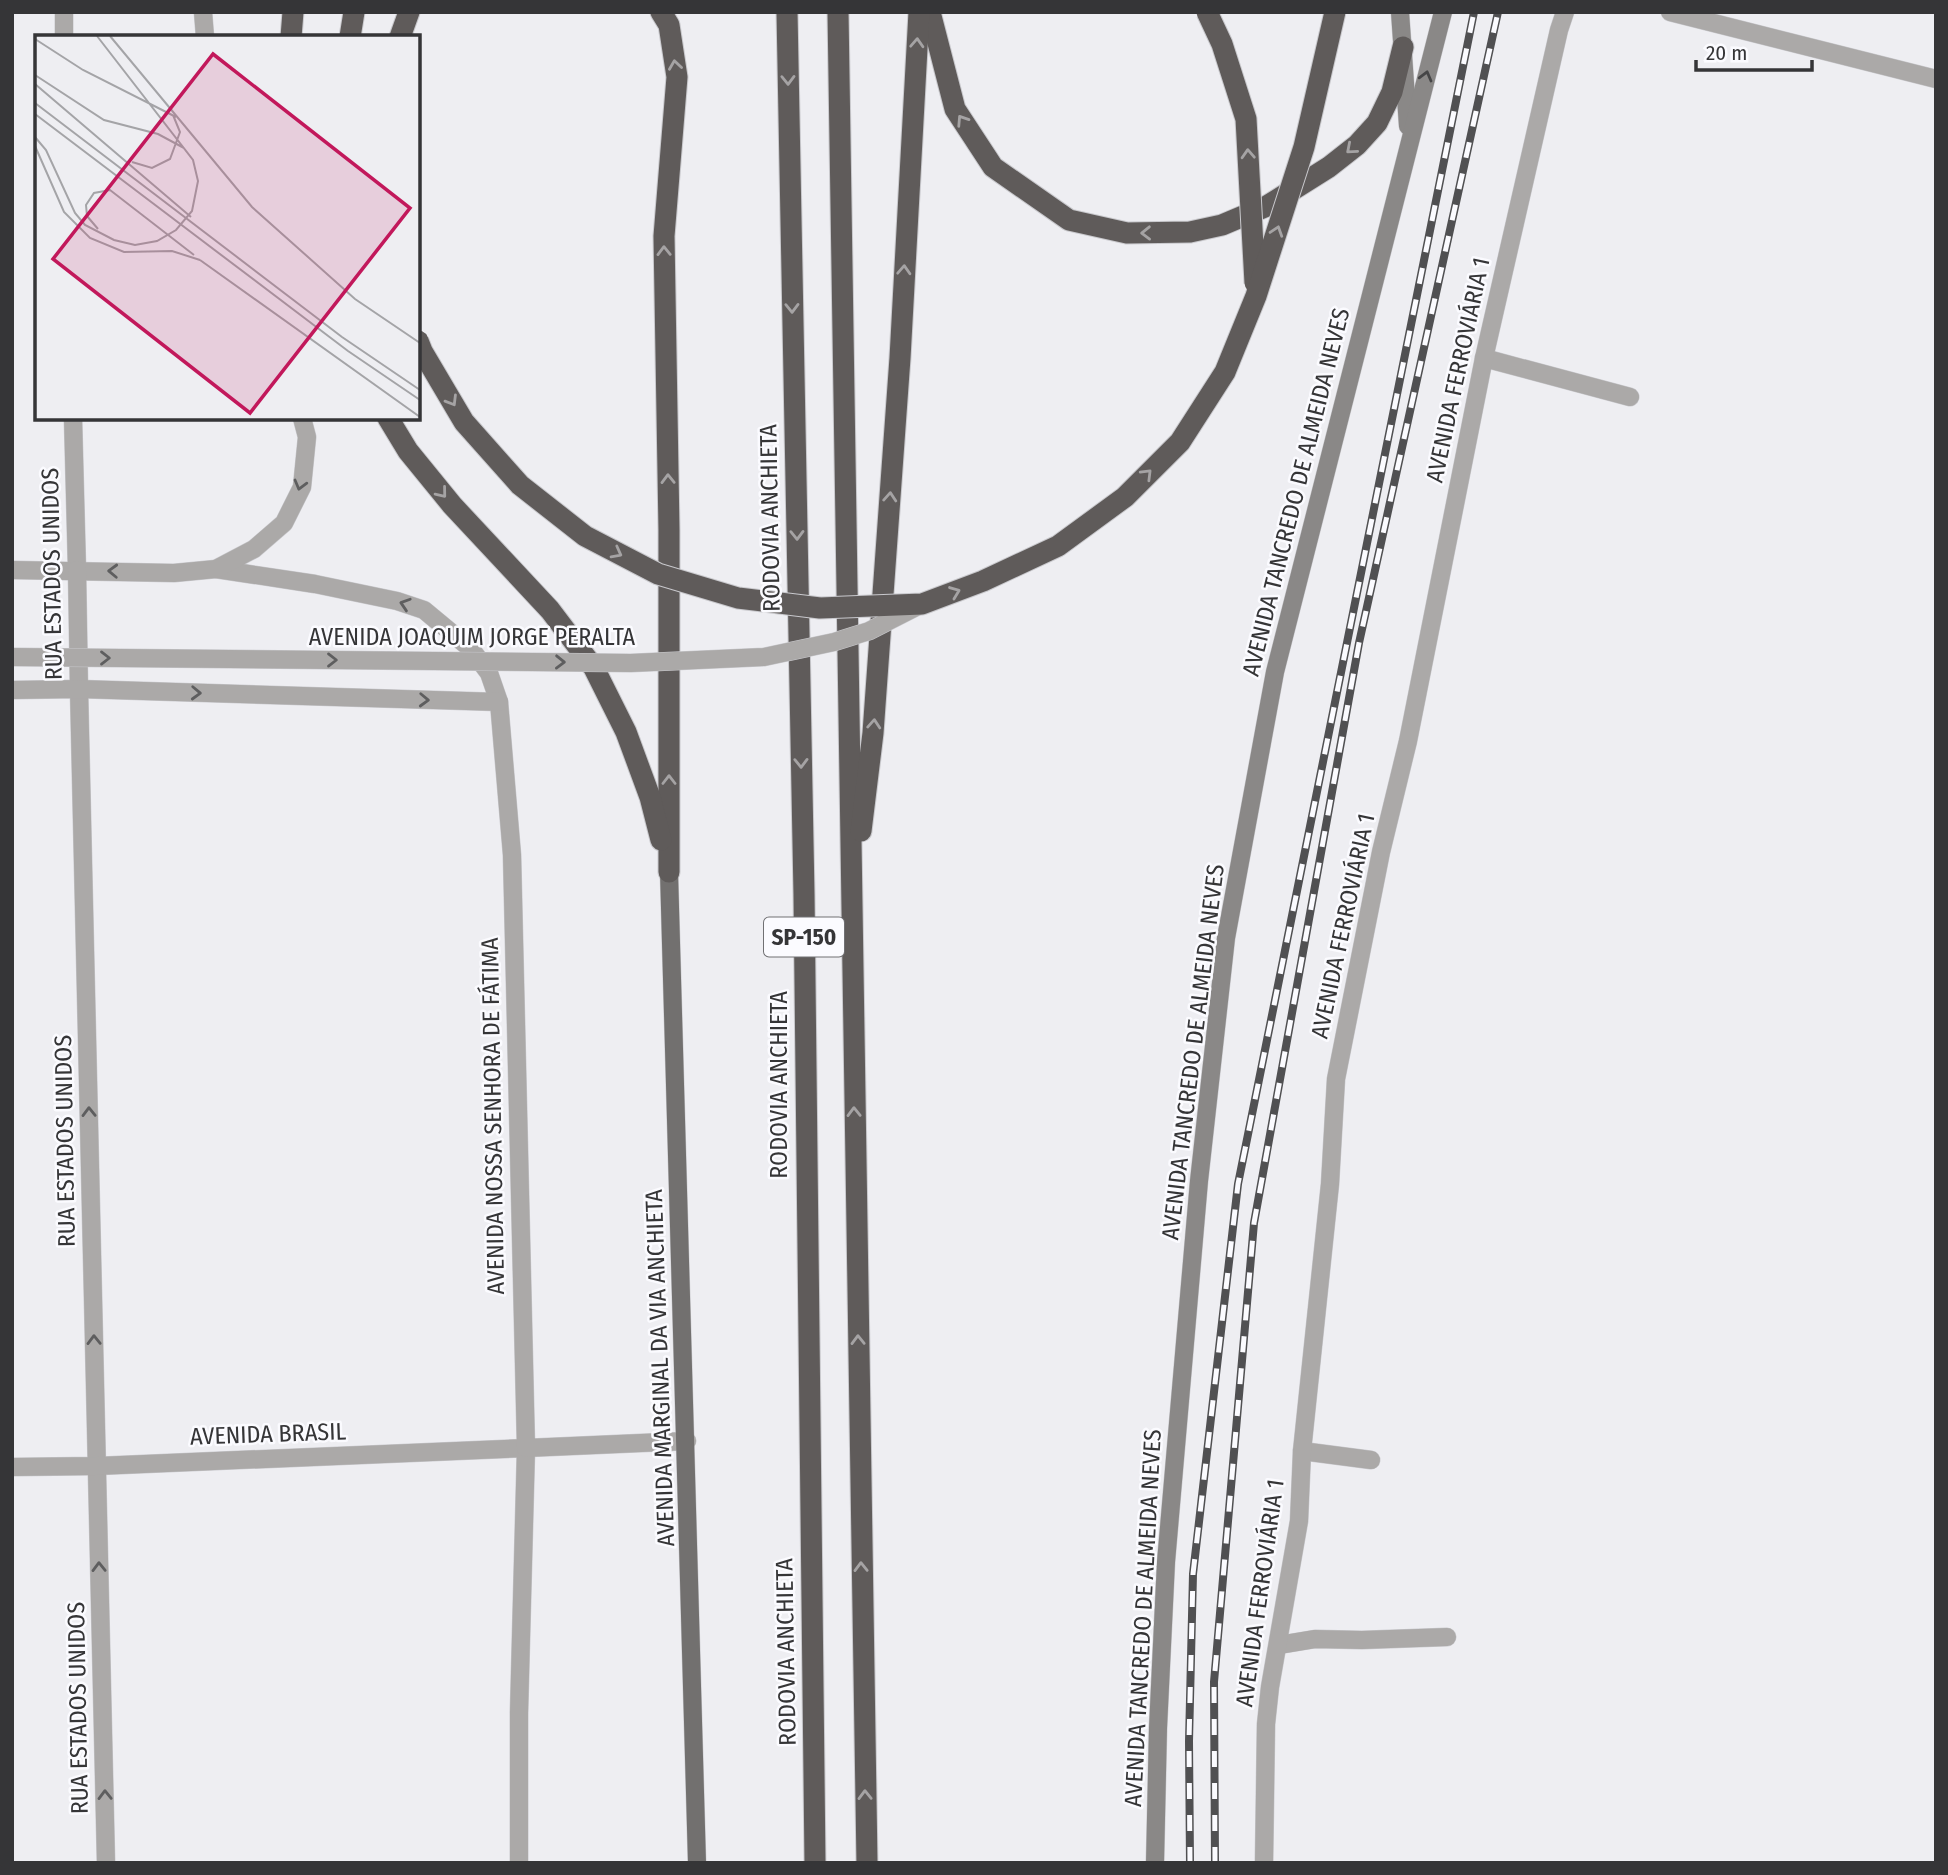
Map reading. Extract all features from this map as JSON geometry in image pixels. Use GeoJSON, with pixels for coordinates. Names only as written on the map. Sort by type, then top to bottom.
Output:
{"type":"FeatureCollection","features":[{"type":"Feature","properties":{"kind":"highway"},"geometry":{"type":"LineString","coordinates":[[291,35],[293,12]]}},
{"type":"Feature","properties":{"kind":"highway"},"geometry":{"type":"LineString","coordinates":[[350,35],[354,12]]}},
{"type":"Feature","properties":{"kind":"highway"},"geometry":{"type":"LineString","coordinates":[[401,35],[409,12]]}},
{"type":"Feature","properties":{"kind":"highway"},"geometry":{"type":"LineString","coordinates":[[661,12],[670,25],[677,77],[664,236],[669,530],[670,872]]}},
{"type":"Feature","properties":{"kind":"highway","name":"RODOVIA ANCHIETA"},"geometry":{"type":"LineString","coordinates":[[787,12],[804,880],[815,1863]]}},
{"type":"Feature","properties":{"kind":"highway","name":"SP-150"},"geometry":{"type":"LineString","coordinates":[[838,12],[867,1863]]}},
{"type":"Feature","properties":{"kind":"highway"},"geometry":{"type":"LineString","coordinates":[[851,914],[875,705],[899,372],[919,12]]}},
{"type":"Feature","properties":{"kind":"highway"},"geometry":{"type":"LineString","coordinates":[[930,12],[955,109],[993,167],[1069,220],[1127,233],[1190,232],[1222,225],[1267,206],[1329,167],[1357,145],[1377,123],[1392,92],[1403,47]]}},
{"type":"Feature","properties":{"kind":"highway"},"geometry":{"type":"LineString","coordinates":[[1207,12],[1222,44],[1246,119],[1256,296]]}},
{"type":"Feature","properties":{"kind":"highway"},"geometry":{"type":"LineString","coordinates":[[420,345],[464,422],[520,485],[585,536],[634,562],[659,574],[738,598],[820,608],[922,604],[983,581],[1058,546],[1125,497],[1180,442],[1225,372],[1256,296],[1304,147],[1335,12]]}},
{"type":"Feature","properties":{"kind":"highway"},"geometry":{"type":"LineString","coordinates":[[389,420],[408,451],[452,505],[550,610],[594,667],[626,732],[650,797],[670,872]]}},
{"type":"Feature","properties":{"kind":"main road","name":"AVENIDA TANCREDO DE ALMEIDA NEVES"},"geometry":{"type":"LineString","coordinates":[[1400,12],[1409,139]]}},
{"type":"Feature","properties":{"kind":"main road","name":"AVENIDA TANCREDO DE ALMEIDA NEVES"},"geometry":{"type":"LineString","coordinates":[[1155,1863],[1157,1728],[1166,1562],[1199,1181],[1226,938],[1275,672],[1443,12]]}},
{"type":"Feature","properties":{"kind":"main road"},"geometry":{"type":"LineString","coordinates":[[1377,123],[1390,122],[1409,139]]}},
{"type":"Feature","properties":{"kind":"main road","name":"AVENIDA MARGINAL DA VIA ANCHIETA"},"geometry":{"type":"LineString","coordinates":[[670,872],[697,1863]]}},
{"type":"Feature","properties":{"kind":"street"},"geometry":{"type":"LineString","coordinates":[[64,12],[64,35]]}},
{"type":"Feature","properties":{"kind":"street"},"geometry":{"type":"LineString","coordinates":[[203,12],[205,35]]}},
{"type":"Feature","properties":{"kind":"street","name":"AVENIDA FERROVIÁRIA 1"},"geometry":{"type":"LineString","coordinates":[[1264,1863],[1266,1724],[1299,1521],[1302,1451],[1331,1184],[1336,1079],[1381,852],[1408,741],[1484,358],[1565,12]]}},
{"type":"Feature","properties":{"kind":"street"},"geometry":{"type":"LineString","coordinates":[[1670,12],[1936,79]]}},
{"type":"Feature","properties":{"kind":"street"},"geometry":{"type":"LineString","coordinates":[[1484,358],[1630,397]]}},
{"type":"Feature","properties":{"kind":"street","name":"RUA ESTADOS UNIDOS"},"geometry":{"type":"LineString","coordinates":[[73,420],[106,1863]]}},
{"type":"Feature","properties":{"kind":"street"},"geometry":{"type":"LineString","coordinates":[[12,570],[174,573],[216,569],[254,549],[284,523],[302,487],[307,437],[303,420]]}},
{"type":"Feature","properties":{"kind":"street","name":"AVENIDA NOSSA SENHORA DE FÁTIMA"},"geometry":{"type":"LineString","coordinates":[[216,569],[315,584],[397,601],[424,611],[471,649],[489,673],[499,702],[512,855],[526,1448],[519,1713],[519,1863]]}},
{"type":"Feature","properties":{"kind":"street","name":"AVENIDA JOAQUIM JORGE PERALTA"},"geometry":{"type":"LineString","coordinates":[[12,657],[631,663],[764,657],[834,642],[869,631],[922,604]]}},
{"type":"Feature","properties":{"kind":"street"},"geometry":{"type":"LineString","coordinates":[[12,690],[79,689],[499,702]]}},
{"type":"Feature","properties":{"kind":"street","name":"AVENIDA BRASIL"},"geometry":{"type":"LineString","coordinates":[[12,1468],[687,1441]]}},
{"type":"Feature","properties":{"kind":"street"},"geometry":{"type":"LineString","coordinates":[[1302,1451],[1371,1460]]}},
{"type":"Feature","properties":{"kind":"street"},"geometry":{"type":"LineString","coordinates":[[1279,1645],[1315,1639],[1447,1637]]}},
{"type":"Feature","properties":{"kind":"railway"},"geometry":{"type":"LineString","coordinates":[[1190,1863],[1189,1741],[1193,1574],[1238,1184],[1474,12]]}},
{"type":"Feature","properties":{"kind":"railway"},"geometry":{"type":"LineString","coordinates":[[1215,1863],[1214,1682],[1254,1223],[1359,643],[1498,12]]}}]}
